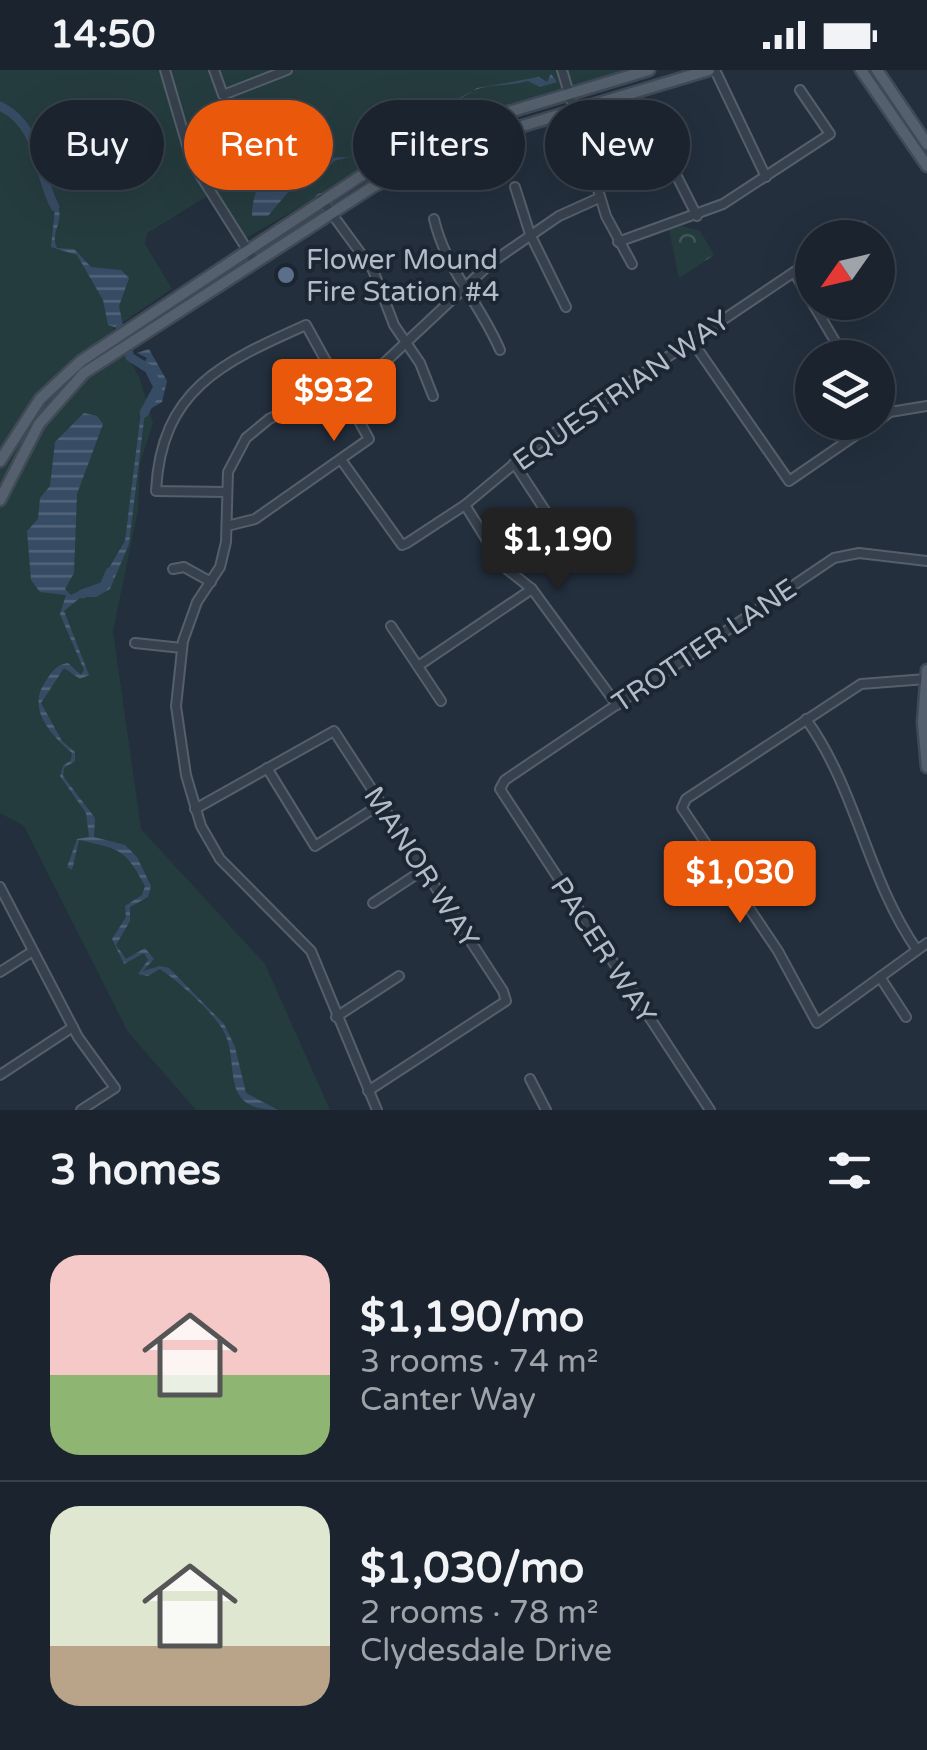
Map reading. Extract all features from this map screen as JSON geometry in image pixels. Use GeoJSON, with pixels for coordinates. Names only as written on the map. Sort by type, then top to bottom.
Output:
{"type":"FeatureCollection","features":[{"type":"Feature","properties":{"kind":"main road"},"geometry":{"type":"LineString","coordinates":[[0,461],[40,399],[245,248],[321,199],[418,144],[649,70]]}},
{"type":"Feature","properties":{"kind":"main road"},"geometry":{"type":"LineString","coordinates":[[608,100],[712,70]]}},
{"type":"Feature","properties":{"kind":"main road"},"geometry":{"type":"LineString","coordinates":[[861,70],[927,166]]}},
{"type":"Feature","properties":{"kind":"main road"},"geometry":{"type":"LineString","coordinates":[[877,70],[927,144]]}},
{"type":"Feature","properties":{"kind":"main road"},"geometry":{"type":"LineString","coordinates":[[134,330],[434,155],[545,119]]}},
{"type":"Feature","properties":{"kind":"main road"},"geometry":{"type":"LineString","coordinates":[[281,225],[291,239]]}},
{"type":"Feature","properties":{"kind":"main road"},"geometry":{"type":"LineString","coordinates":[[2,493],[49,411],[107,348]]}},
{"type":"Feature","properties":{"kind":"main road"},"geometry":{"type":"LineString","coordinates":[[927,670],[927,767]]}},
{"type":"Feature","properties":{"kind":"street"},"geometry":{"type":"LineString","coordinates":[[165,70],[192,162],[254,262]]}},
{"type":"Feature","properties":{"kind":"street"},"geometry":{"type":"LineString","coordinates":[[214,70],[223,95],[287,70]]}},
{"type":"Feature","properties":{"kind":"street"},"geometry":{"type":"LineString","coordinates":[[562,70],[571,100]]}},
{"type":"Feature","properties":{"kind":"street"},"geometry":{"type":"LineString","coordinates":[[712,70],[766,178]]}},
{"type":"Feature","properties":{"kind":"street"},"geometry":{"type":"LineString","coordinates":[[618,242],[698,216],[766,178],[830,134],[800,90]]}},
{"type":"Feature","properties":{"kind":"street"},"geometry":{"type":"LineString","coordinates":[[517,190],[530,234],[566,306]]}},
{"type":"Feature","properties":{"kind":"street"},"geometry":{"type":"LineString","coordinates":[[598,190],[618,242],[632,264]]}},
{"type":"Feature","properties":{"kind":"street"},"geometry":{"type":"LineString","coordinates":[[685,190],[698,216]]}},
{"type":"Feature","properties":{"kind":"street"},"geometry":{"type":"LineString","coordinates":[[377,1110],[311,951],[215,853],[195,809],[176,706],[182,648],[194,609],[224,554],[226,492],[232,460],[254,430],[381,366],[464,287],[530,234],[600,198]]}},
{"type":"Feature","properties":{"kind":"street"},"geometry":{"type":"LineString","coordinates":[[321,199],[373,270],[394,325],[433,396]]}},
{"type":"Feature","properties":{"kind":"street"},"geometry":{"type":"LineString","coordinates":[[434,219],[445,258],[487,318],[500,350]]}},
{"type":"Feature","properties":{"kind":"street"},"geometry":{"type":"LineString","coordinates":[[794,272],[834,340]]}},
{"type":"Feature","properties":{"kind":"street","name":"EQUESTRIAN WAY"},"geometry":{"type":"LineString","coordinates":[[342,461],[402,545],[794,272]]}},
{"type":"Feature","properties":{"kind":"street"},"geometry":{"type":"LineString","coordinates":[[226,492],[156,492],[162,448],[173,420],[197,386],[227,362],[306,324],[369,439],[251,521],[227,526]]}},
{"type":"Feature","properties":{"kind":"street"},"geometry":{"type":"LineString","coordinates":[[692,341],[789,481],[847,440]]}},
{"type":"Feature","properties":{"kind":"street"},"geometry":{"type":"LineString","coordinates":[[221,350],[227,362]]}},
{"type":"Feature","properties":{"kind":"street"},"geometry":{"type":"LineString","coordinates":[[895,412],[925,409]]}},
{"type":"Feature","properties":{"kind":"street"},"geometry":{"type":"LineString","coordinates":[[514,464],[548,515],[559,521],[578,553],[574,562],[559,568],[548,562],[534,542],[536,522],[548,515]]}},
{"type":"Feature","properties":{"kind":"street"},"geometry":{"type":"LineString","coordinates":[[465,504],[504,566],[532,589],[617,705]]}},
{"type":"Feature","properties":{"kind":"street","name":"TROTTER LANE"},"geometry":{"type":"LineString","coordinates":[[500,789],[505,780],[834,558],[859,553],[927,561]]}},
{"type":"Feature","properties":{"kind":"street"},"geometry":{"type":"LineString","coordinates":[[173,569],[184,567],[211,582]]}},
{"type":"Feature","properties":{"kind":"street"},"geometry":{"type":"LineString","coordinates":[[418,666],[532,589]]}},
{"type":"Feature","properties":{"kind":"street"},"geometry":{"type":"LineString","coordinates":[[391,626],[441,701]]}},
{"type":"Feature","properties":{"kind":"street"},"geometry":{"type":"LineString","coordinates":[[134,643],[182,648]]}},
{"type":"Feature","properties":{"kind":"street"},"geometry":{"type":"LineString","coordinates":[[926,679],[862,684],[686,799],[682,808],[771,939],[817,1023],[927,943]]}},
{"type":"Feature","properties":{"kind":"street"},"geometry":{"type":"LineString","coordinates":[[806,719],[840,774],[882,891],[918,950]]}},
{"type":"Feature","properties":{"kind":"street","name":"MANOR WAY"},"geometry":{"type":"LineString","coordinates":[[267,768],[330,730],[336,733],[506,1001],[368,1090]]}},
{"type":"Feature","properties":{"kind":"street"},"geometry":{"type":"LineString","coordinates":[[195,809],[267,768],[316,846],[381,804]]}},
{"type":"Feature","properties":{"kind":"street","name":"PACER WAY"},"geometry":{"type":"LineString","coordinates":[[500,789],[710,1110]]}},
{"type":"Feature","properties":{"kind":"street"},"geometry":{"type":"LineString","coordinates":[[372,902],[424,870]]}},
{"type":"Feature","properties":{"kind":"street"},"geometry":{"type":"LineString","coordinates":[[0,886],[73,1028],[114,1088],[80,1110]]}},
{"type":"Feature","properties":{"kind":"street"},"geometry":{"type":"LineString","coordinates":[[0,972],[33,951]]}},
{"type":"Feature","properties":{"kind":"street"},"geometry":{"type":"LineString","coordinates":[[336,1017],[399,976]]}},
{"type":"Feature","properties":{"kind":"street"},"geometry":{"type":"LineString","coordinates":[[880,977],[906,1017]]}},
{"type":"Feature","properties":{"kind":"street"},"geometry":{"type":"LineString","coordinates":[[0,1075],[73,1028]]}},
{"type":"Feature","properties":{"kind":"street"},"geometry":{"type":"LineString","coordinates":[[530,1079],[546,1110]]}},
{"type":"Feature","properties":{"kind":"green space"},"geometry":{"type":"Polygon","coordinates":[[[0,70],[639,70],[525,103],[525,100],[353,100],[353,176],[333,188],[333,100],[184,100],[184,190],[329,190],[246,238],[216,191],[147,233],[145,244],[172,289],[113,329],[140,379],[153,423],[140,464],[138,510],[113,631],[141,829],[265,964],[330,1110],[196,1110],[128,1032],[24,826],[0,813],[0,70]]]}},
{"type":"Feature","properties":{"kind":"green space"},"geometry":{"type":"Polygon","coordinates":[[[681,226],[700,231],[714,255],[679,278],[669,229],[681,226]]]}},
{"type":"Feature","properties":{"kind":"water"},"geometry":{"type":"Polygon","coordinates":[[[551,74],[557,82],[540,87],[528,81],[472,91],[539,77],[547,82],[551,74]]]}},
{"type":"Feature","properties":{"kind":"water"},"geometry":{"type":"Polygon","coordinates":[[[0,105],[23,121],[30,129],[30,137],[0,105]]]}},
{"type":"Feature","properties":{"kind":"water"},"geometry":{"type":"Polygon","coordinates":[[[50,190],[59,210],[57,248],[74,249],[91,267],[121,270],[129,278],[119,306],[123,325],[118,328],[108,325],[103,300],[77,255],[51,247],[55,209],[50,190]]]}},
{"type":"Feature","properties":{"kind":"water"},"geometry":{"type":"Polygon","coordinates":[[[258,190],[291,190],[268,216],[252,216],[258,190]]]}},
{"type":"Feature","properties":{"kind":"water"},"geometry":{"type":"Polygon","coordinates":[[[149,349],[167,381],[162,402],[145,412],[129,544],[110,589],[96,597],[81,597],[64,611],[89,675],[80,679],[64,668],[41,703],[62,741],[75,752],[75,761],[64,768],[63,776],[95,818],[94,837],[125,845],[137,857],[151,886],[148,897],[130,907],[130,921],[116,945],[126,959],[145,948],[154,959],[143,971],[160,966],[169,968],[224,1024],[235,1047],[246,1093],[278,1110],[259,1108],[238,1093],[223,1030],[194,997],[160,969],[148,976],[138,974],[148,960],[144,953],[124,964],[112,939],[126,917],[125,906],[142,895],[145,886],[120,852],[79,840],[72,870],[67,867],[77,839],[89,837],[86,813],[60,776],[63,766],[71,760],[72,753],[50,731],[40,713],[40,694],[51,673],[68,663],[81,675],[84,670],[60,614],[66,595],[40,592],[31,580],[27,531],[38,519],[40,498],[50,486],[55,442],[84,413],[97,416],[103,424],[77,494],[74,573],[65,589],[71,595],[83,589],[97,592],[107,583],[109,568],[125,541],[141,412],[152,405],[157,379],[142,365],[147,358],[137,353],[149,349]]]}},
{"type":"Feature","properties":{"kind":"waterway"},"geometry":{"type":"LineString","coordinates":[[0,106],[14,115],[31,138],[55,207]]}},
{"type":"Feature","properties":{"kind":"waterway"},"geometry":{"type":"LineString","coordinates":[[120,328],[130,357],[149,369],[158,387],[144,413]]}},
{"type":"Feature","properties":{"kind":"waterway"},"geometry":{"type":"LineString","coordinates":[[82,594],[104,586],[110,572]]}},
{"type":"Feature","properties":{"kind":"place","name":"Flower Mound Fire Station #4"},"geometry":{"type":"Point","coordinates":[286,275]}}]}
